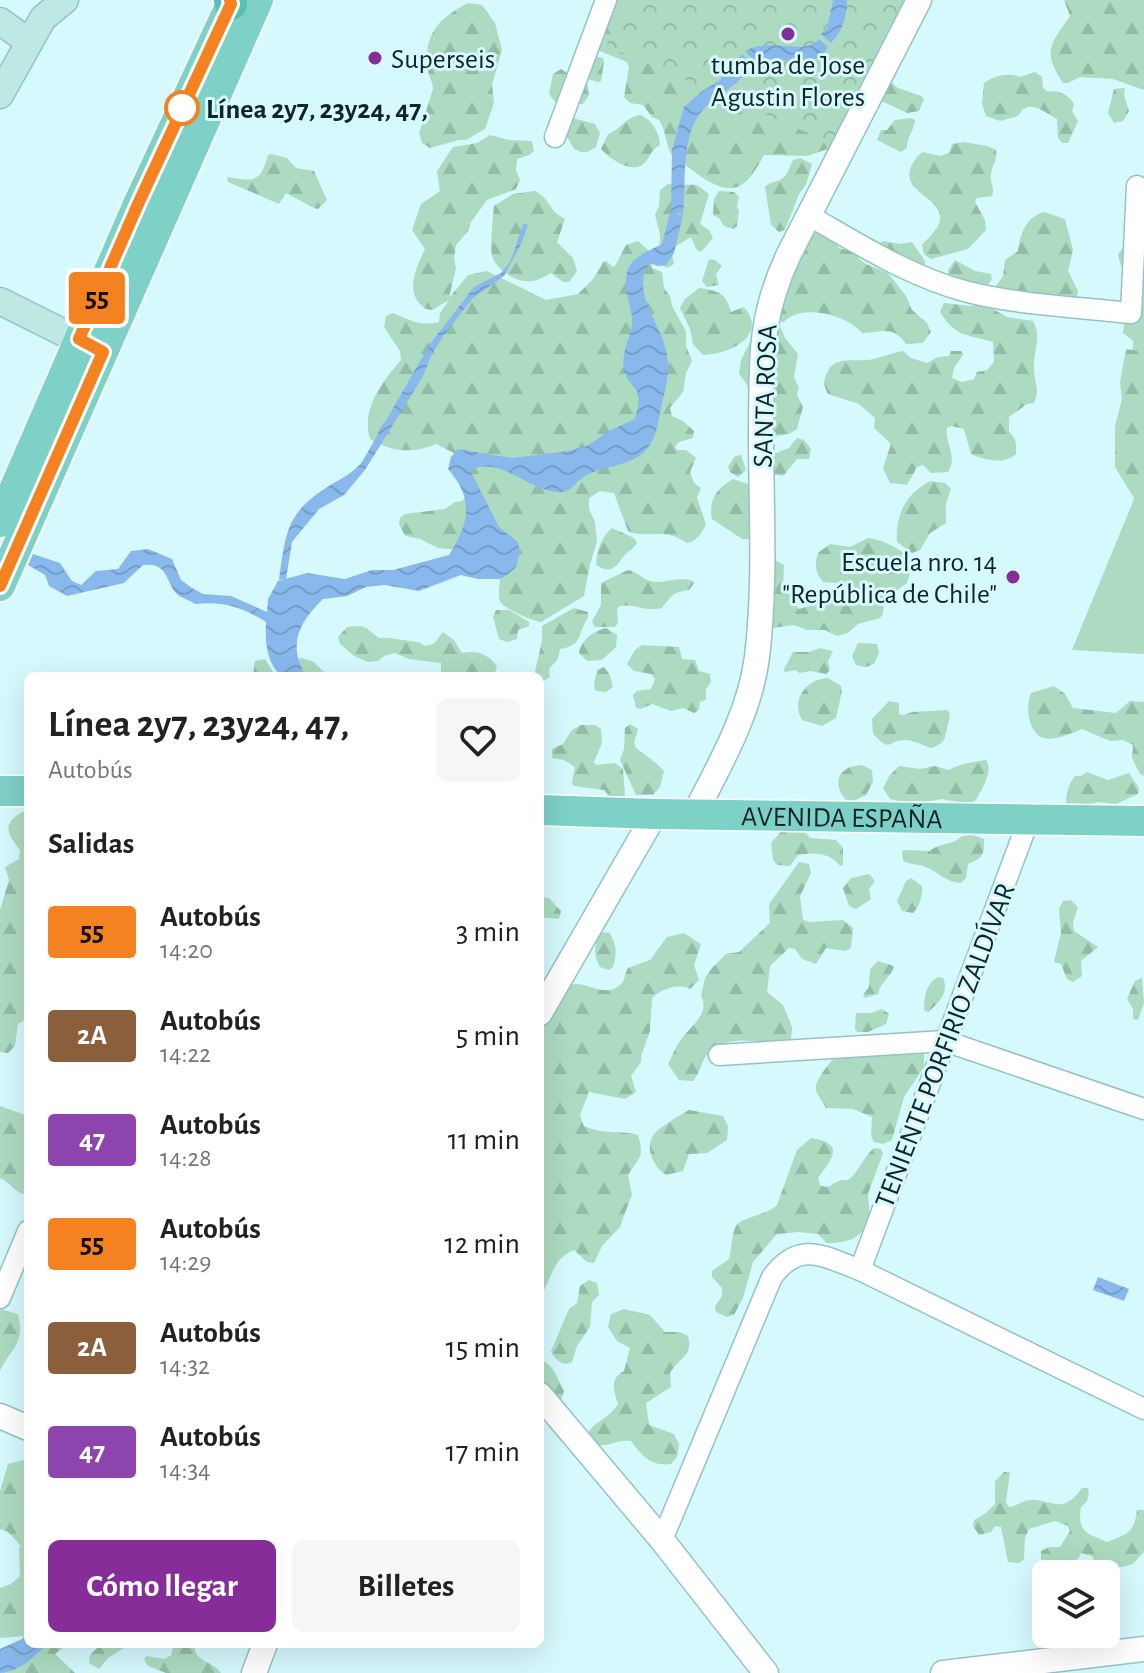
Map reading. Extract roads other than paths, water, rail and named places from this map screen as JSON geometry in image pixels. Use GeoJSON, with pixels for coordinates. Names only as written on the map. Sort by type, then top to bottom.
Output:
{"type":"FeatureCollection","features":[{"type":"Feature","properties":{"kind":"main road"},"geometry":{"type":"LineString","coordinates":[[0,95],[43,18],[65,0]]}},
{"type":"Feature","properties":{"kind":"main road"},"geometry":{"type":"LineString","coordinates":[[0,586],[8,526],[91,346],[139,202],[238,1]]}},
{"type":"Feature","properties":{"kind":"main road"},"geometry":{"type":"LineString","coordinates":[[0,21],[29,42]]}},
{"type":"Feature","properties":{"kind":"main road"},"geometry":{"type":"LineString","coordinates":[[0,301],[91,346]]}},
{"type":"Feature","properties":{"kind":"main road"},"geometry":{"type":"LineString","coordinates":[[0,791],[24,791]]}},
{"type":"Feature","properties":{"kind":"main road","name":"AVENIDA ESPAÑA"},"geometry":{"type":"LineString","coordinates":[[544,810],[1144,821]]}},
{"type":"Feature","properties":{"kind":"street"},"geometry":{"type":"LineString","coordinates":[[555,137],[606,0]]}},
{"type":"Feature","properties":{"kind":"street","name":"SANTA ROSA"},"geometry":{"type":"LineString","coordinates":[[694,815],[728,747],[744,707],[757,660],[761,602],[761,364],[767,308],[775,282],[808,215],[919,0]]}},
{"type":"Feature","properties":{"kind":"street"},"geometry":{"type":"LineString","coordinates":[[808,215],[896,265],[967,291],[1014,300],[1131,313],[1137,186]]}},
{"type":"Feature","properties":{"kind":"street"},"geometry":{"type":"LineString","coordinates":[[544,1006],[655,814]]}},
{"type":"Feature","properties":{"kind":"street","name":"TENIENTE PORFIRIO ZALDÍVAR"},"geometry":{"type":"LineString","coordinates":[[860,1270],[1029,819]]}},
{"type":"Feature","properties":{"kind":"street"},"geometry":{"type":"LineString","coordinates":[[719,1055],[945,1041],[1144,1109]]}},
{"type":"Feature","properties":{"kind":"street"},"geometry":{"type":"LineString","coordinates":[[0,1298],[24,1241]]}},
{"type":"Feature","properties":{"kind":"street"},"geometry":{"type":"LineString","coordinates":[[662,1540],[772,1277],[780,1266],[801,1253],[812,1253],[860,1270],[1144,1409]]}},
{"type":"Feature","properties":{"kind":"street"},"geometry":{"type":"LineString","coordinates":[[544,1400],[662,1540],[766,1673]]}},
{"type":"Feature","properties":{"kind":"street"},"geometry":{"type":"LineString","coordinates":[[0,1416],[24,1426]]}},
{"type":"Feature","properties":{"kind":"street"},"geometry":{"type":"LineString","coordinates":[[254,1673],[263,1648]]}},
{"type":"Feature","properties":{"kind":"street"},"geometry":{"type":"LineString","coordinates":[[943,1673],[1144,1649]]}},
{"type":"Feature","properties":{"kind":"water"},"geometry":{"type":"Polygon","coordinates":[[[833,0],[847,0],[847,6],[841,28],[831,43],[821,34],[827,28],[833,0]]]}},
{"type":"Feature","properties":{"kind":"water"},"geometry":{"type":"Polygon","coordinates":[[[819,39],[828,47],[813,60],[755,62],[745,51],[766,45],[805,46],[819,39]]]}},
{"type":"Feature","properties":{"kind":"water"},"geometry":{"type":"Polygon","coordinates":[[[742,54],[752,65],[700,113],[693,125],[686,154],[683,214],[671,212],[672,150],[684,107],[720,80],[742,54]]]}},
{"type":"Feature","properties":{"kind":"water"},"geometry":{"type":"Polygon","coordinates":[[[670,213],[683,215],[674,253],[666,265],[649,263],[644,275],[645,298],[668,361],[657,427],[647,449],[632,460],[588,474],[564,492],[545,490],[492,467],[470,470],[499,527],[518,542],[520,552],[516,567],[506,576],[478,579],[461,575],[419,591],[385,585],[323,599],[298,634],[297,654],[304,672],[278,672],[268,651],[266,622],[232,606],[195,604],[177,594],[158,567],[143,565],[124,583],[67,596],[49,586],[45,575],[28,565],[33,554],[60,563],[72,581],[81,585],[96,571],[118,569],[131,551],[148,549],[172,559],[181,580],[203,594],[231,596],[267,612],[268,599],[278,581],[307,573],[345,579],[372,570],[393,570],[449,555],[465,522],[466,512],[462,491],[448,469],[451,457],[458,449],[512,458],[568,451],[587,446],[635,419],[637,393],[626,376],[623,362],[632,325],[627,274],[638,257],[662,244],[670,213]]]}},
{"type":"Feature","properties":{"kind":"water"},"geometry":{"type":"Polygon","coordinates":[[[521,232],[521,244],[504,276],[473,298],[443,336],[422,378],[365,470],[344,495],[319,509],[292,542],[286,579],[279,580],[287,535],[297,514],[317,494],[362,462],[430,344],[474,287],[501,273],[510,262],[521,232]]]}},
{"type":"Feature","properties":{"kind":"water"},"geometry":{"type":"Polygon","coordinates":[[[1098,1277],[1129,1289],[1124,1301],[1093,1290],[1098,1277]]]}},
{"type":"Feature","properties":{"kind":"water"},"geometry":{"type":"Polygon","coordinates":[[[24,1636],[24,1648],[43,1648],[19,1667],[0,1673],[0,1649],[24,1636]]]}},
{"type":"Feature","properties":{"kind":"waterway"},"geometry":{"type":"LineString","coordinates":[[520,240],[525,226]]}},
{"type":"Feature","properties":{"kind":"place","name":"tumba de Jose Agustin Flores"},"geometry":{"type":"Point","coordinates":[788,34]}},
{"type":"Feature","properties":{"kind":"place","name":"Superseis"},"geometry":{"type":"Point","coordinates":[375,58]}},
{"type":"Feature","properties":{"kind":"place","name":"Línea 2y7, 23y24, 47,"},"geometry":{"type":"Point","coordinates":[182,108]}},
{"type":"Feature","properties":{"kind":"place","name":"Escuela nro. 14 \"República de Chile\""},"geometry":{"type":"Point","coordinates":[1013,577]}}]}
